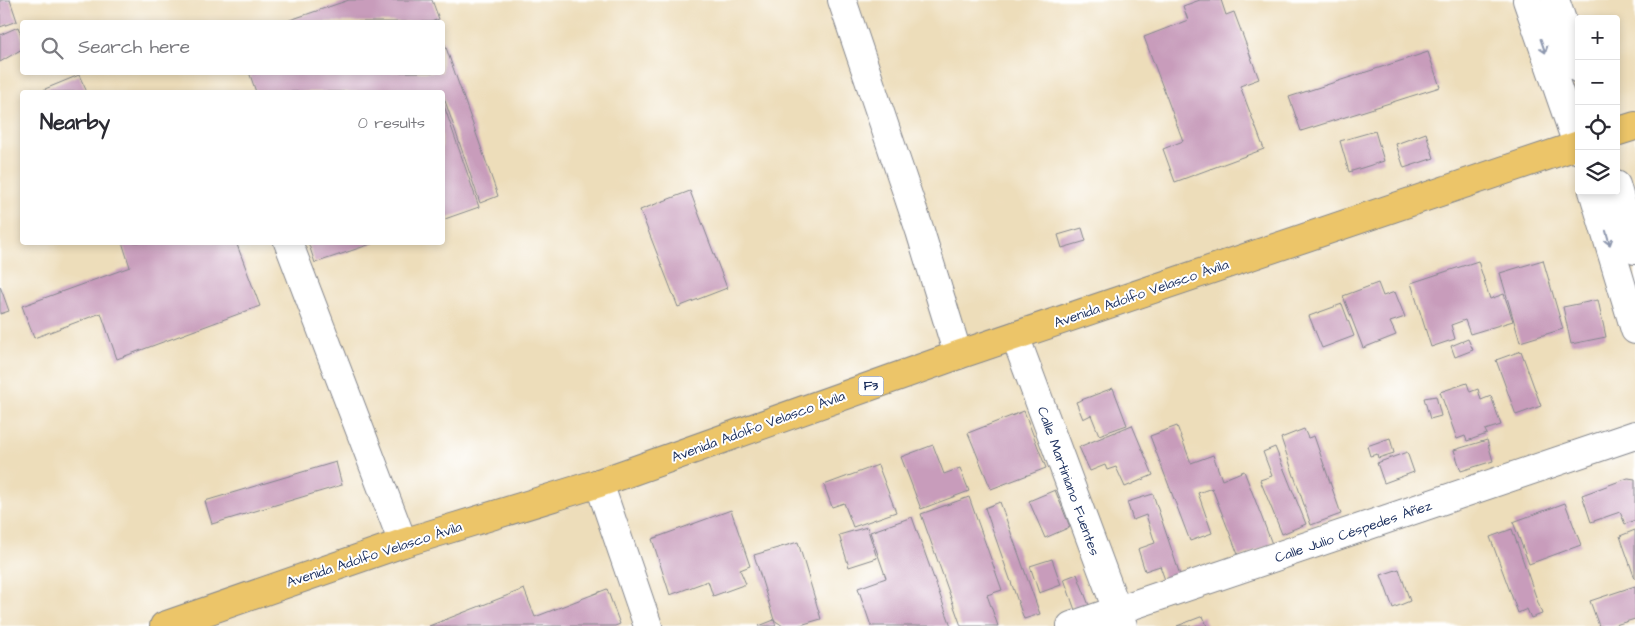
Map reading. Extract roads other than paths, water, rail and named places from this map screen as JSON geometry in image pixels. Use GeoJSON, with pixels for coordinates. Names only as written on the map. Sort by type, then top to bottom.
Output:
{"type":"FeatureCollection","features":[{"type":"Feature","properties":{"kind":"highway"},"geometry":{"type":"LineString","coordinates":[[1620,131],[1635,126]]}},
{"type":"Feature","properties":{"kind":"highway","name":"Avenida Adolfo Velasco Ávila"},"geometry":{"type":"LineString","coordinates":[[164,626],[403,543],[598,483],[958,355],[1575,148]]}},
{"type":"Feature","properties":{"kind":"street"},"geometry":{"type":"LineString","coordinates":[[842,0],[920,231],[958,355]]}},
{"type":"Feature","properties":{"kind":"street"},"geometry":{"type":"LineString","coordinates":[[1527,0],[1575,138]]}},
{"type":"Feature","properties":{"kind":"street"},"geometry":{"type":"LineString","coordinates":[[1554,0],[1575,60]]}},
{"type":"Feature","properties":{"kind":"street"},"geometry":{"type":"LineString","coordinates":[[1594,195],[1635,330]]}},
{"type":"Feature","properties":{"kind":"street"},"geometry":{"type":"LineString","coordinates":[[1619,195],[1635,250]]}},
{"type":"Feature","properties":{"kind":"street"},"geometry":{"type":"LineString","coordinates":[[289,245],[403,543]]}},
{"type":"Feature","properties":{"kind":"street","name":"Calle Martiniano Fuentes"},"geometry":{"type":"LineString","coordinates":[[1015,336],[1120,618]]}},
{"type":"Feature","properties":{"kind":"street","name":"Calle Julio Céspedes Áñez"},"geometry":{"type":"LineString","coordinates":[[1071,626],[1120,618],[1635,435]]}},
{"type":"Feature","properties":{"kind":"street"},"geometry":{"type":"LineString","coordinates":[[598,483],[648,626]]}}]}
